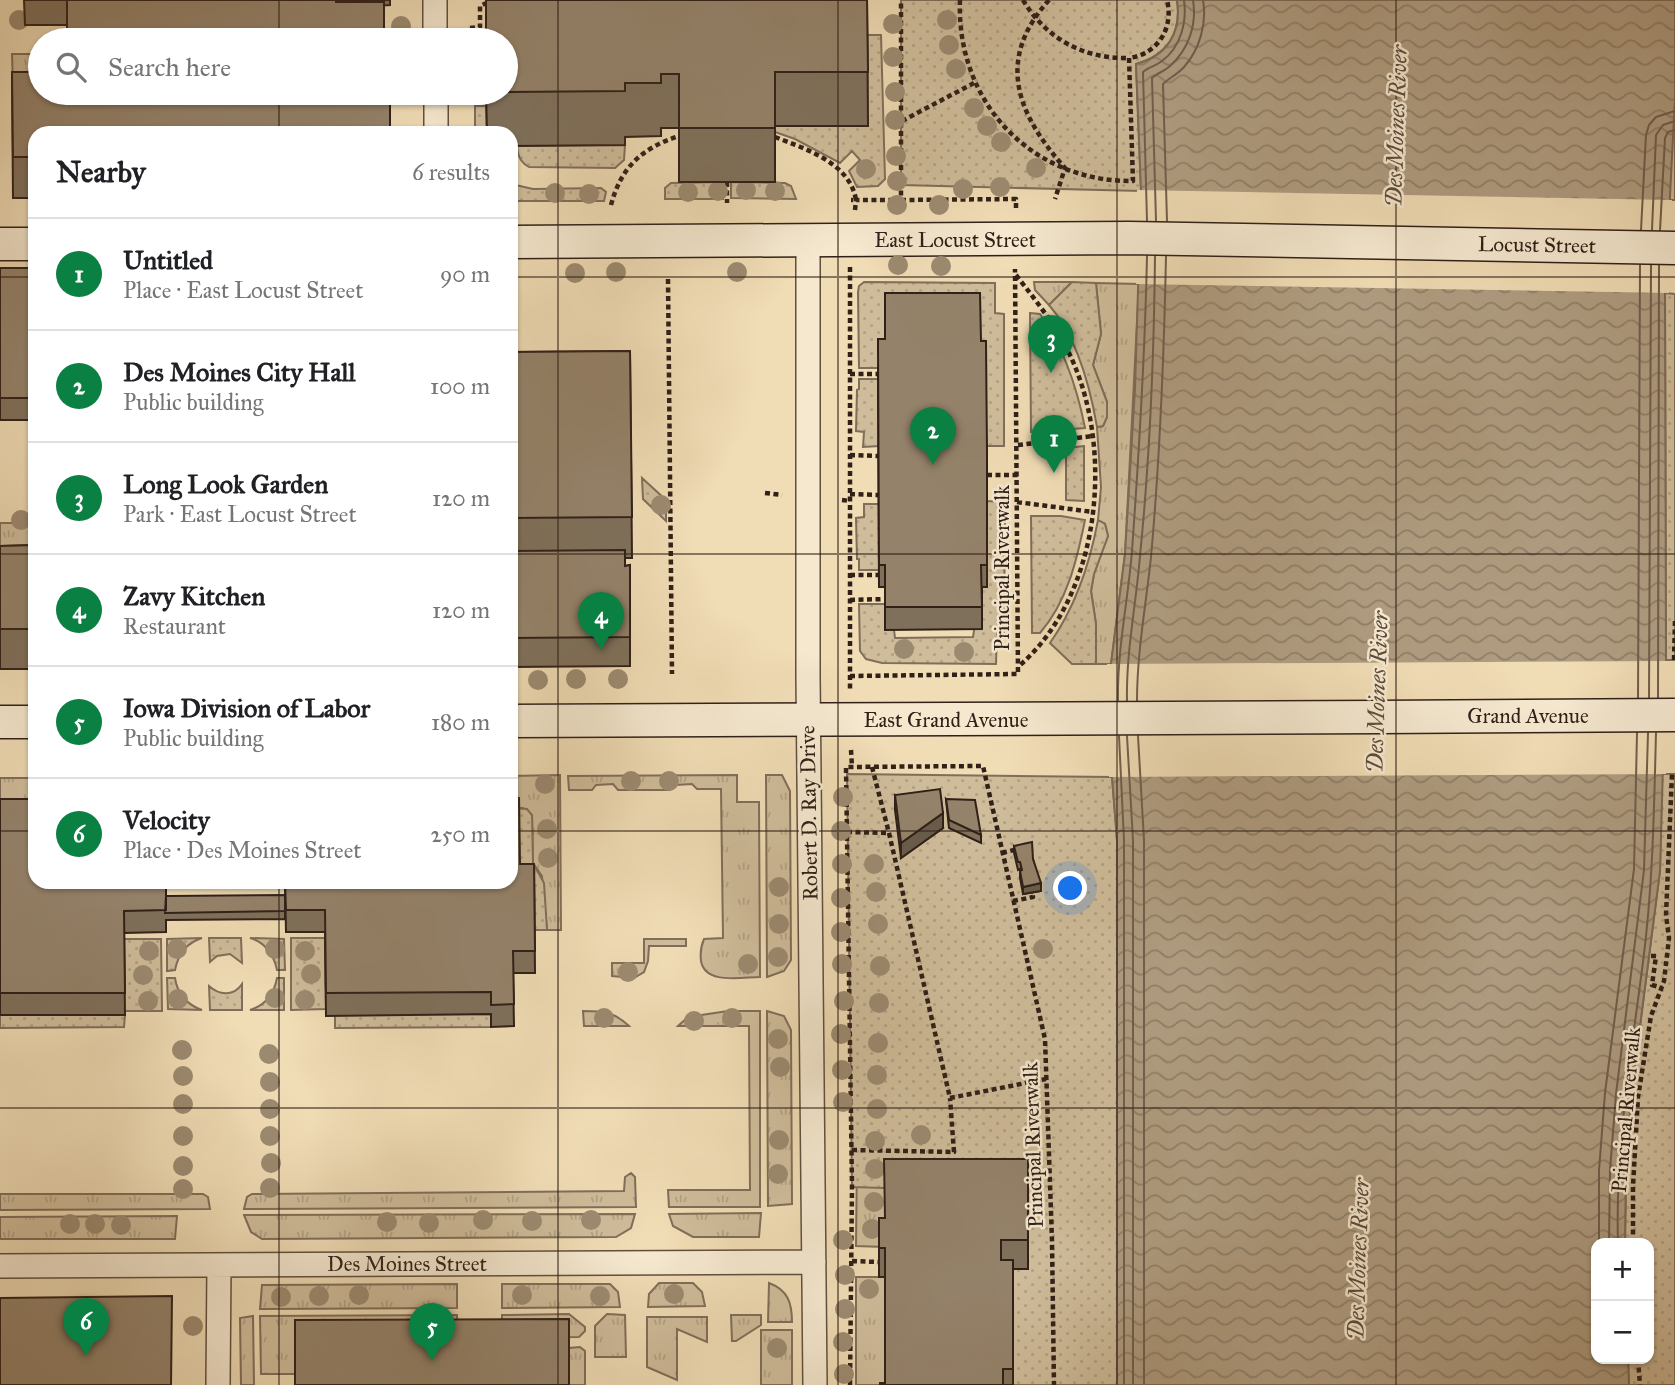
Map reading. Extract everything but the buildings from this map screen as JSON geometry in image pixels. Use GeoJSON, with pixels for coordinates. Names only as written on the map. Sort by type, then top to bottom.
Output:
{"type":"FeatureCollection","features":[{"type":"Feature","properties":{"kind":"main road","name":"East Locust Street"},"geometry":{"type":"LineString","coordinates":[[518,242],[1129,238],[1398,243]]}},
{"type":"Feature","properties":{"kind":"main road","name":"Locust Street"},"geometry":{"type":"LineString","coordinates":[[1398,243],[1675,248]]}},
{"type":"Feature","properties":{"kind":"main road"},"geometry":{"type":"LineString","coordinates":[[0,244],[28,244]]}},
{"type":"Feature","properties":{"kind":"main road","name":"Grand Avenue"},"geometry":{"type":"LineString","coordinates":[[1380,717],[1675,715]]}},
{"type":"Feature","properties":{"kind":"main road","name":"East Grand Avenue"},"geometry":{"type":"LineString","coordinates":[[518,721],[1380,717]]}},
{"type":"Feature","properties":{"kind":"main road"},"geometry":{"type":"LineString","coordinates":[[0,722],[28,722]]}},
{"type":"Feature","properties":{"kind":"street"},"geometry":{"type":"LineString","coordinates":[[435,0],[435,28]]}},
{"type":"Feature","properties":{"kind":"street"},"geometry":{"type":"LineString","coordinates":[[436,105],[436,126]]}},
{"type":"Feature","properties":{"kind":"street","name":"Robert D. Ray Drive"},"geometry":{"type":"LineString","coordinates":[[808,240],[808,720],[815,1385]]}},
{"type":"Feature","properties":{"kind":"street","name":"Des Moines Street"},"geometry":{"type":"LineString","coordinates":[[0,1266],[814,1262]]}},
{"type":"Feature","properties":{"kind":"street"},"geometry":{"type":"LineString","coordinates":[[218,1385],[219,1265]]}},
{"type":"Feature","properties":{"kind":"path"},"geometry":{"type":"LineString","coordinates":[[470,28],[480,27],[481,6],[493,0]]}},
{"type":"Feature","properties":{"kind":"path"},"geometry":{"type":"LineString","coordinates":[[901,0],[901,200]]}},
{"type":"Feature","properties":{"kind":"path"},"geometry":{"type":"LineString","coordinates":[[960,0],[963,50],[974,83],[1007,131],[1037,154],[1065,168],[1093,177],[1133,181],[1129,58]]}},
{"type":"Feature","properties":{"kind":"path"},"geometry":{"type":"LineString","coordinates":[[1023,0],[1035,19],[1056,38],[1070,46],[1101,56],[1129,58],[1138,57],[1161,40],[1167,28],[1170,9],[1167,0]]}},
{"type":"Feature","properties":{"kind":"path"},"geometry":{"type":"LineString","coordinates":[[1049,0],[1035,19],[1023,44],[1018,74],[1022,104],[1036,133],[1065,168]]}},
{"type":"Feature","properties":{"kind":"path"},"geometry":{"type":"LineString","coordinates":[[902,121],[974,83]]}},
{"type":"Feature","properties":{"kind":"path"},"geometry":{"type":"LineString","coordinates":[[611,205],[615,188],[630,164],[639,156],[679,136]]}},
{"type":"Feature","properties":{"kind":"path"},"geometry":{"type":"LineString","coordinates":[[775,137],[837,167],[854,188],[855,207]]}},
{"type":"Feature","properties":{"kind":"path"},"geometry":{"type":"LineString","coordinates":[[1055,199],[1065,168]]}},
{"type":"Feature","properties":{"kind":"path"},"geometry":{"type":"LineString","coordinates":[[727,182],[727,203]]}},
{"type":"Feature","properties":{"kind":"path"},"geometry":{"type":"LineString","coordinates":[[853,200],[1016,199],[1016,209]]}},
{"type":"Feature","properties":{"kind":"path","name":"Principal Riverwalk"},"geometry":{"type":"LineString","coordinates":[[850,268],[850,676],[1018,674],[1015,265]]}},
{"type":"Feature","properties":{"kind":"path"},"geometry":{"type":"LineString","coordinates":[[1015,275],[1048,316],[1064,343],[1083,390],[1093,436],[1095,478],[1093,512],[1084,554],[1070,593],[1044,639],[1018,667]]}},
{"type":"Feature","properties":{"kind":"path"},"geometry":{"type":"LineString","coordinates":[[668,279],[672,674]]}},
{"type":"Feature","properties":{"kind":"path"},"geometry":{"type":"LineString","coordinates":[[850,374],[878,374]]}},
{"type":"Feature","properties":{"kind":"path"},"geometry":{"type":"LineString","coordinates":[[1018,445],[1093,436]]}},
{"type":"Feature","properties":{"kind":"path"},"geometry":{"type":"LineString","coordinates":[[850,455],[879,456]]}},
{"type":"Feature","properties":{"kind":"path"},"geometry":{"type":"LineString","coordinates":[[986,475],[1017,475]]}},
{"type":"Feature","properties":{"kind":"path"},"geometry":{"type":"LineString","coordinates":[[765,493],[786,495]]}},
{"type":"Feature","properties":{"kind":"path"},"geometry":{"type":"LineString","coordinates":[[850,494],[879,495]]}},
{"type":"Feature","properties":{"kind":"path"},"geometry":{"type":"LineString","coordinates":[[842,500],[850,501]]}},
{"type":"Feature","properties":{"kind":"path"},"geometry":{"type":"LineString","coordinates":[[1017,502],[1093,512]]}},
{"type":"Feature","properties":{"kind":"path"},"geometry":{"type":"LineString","coordinates":[[850,575],[879,575]]}},
{"type":"Feature","properties":{"kind":"path"},"geometry":{"type":"LineString","coordinates":[[850,600],[885,599]]}},
{"type":"Feature","properties":{"kind":"path"},"geometry":{"type":"LineString","coordinates":[[1674,660],[1675,621]]}},
{"type":"Feature","properties":{"kind":"path"},"geometry":{"type":"LineString","coordinates":[[850,1385],[852,1150],[847,832],[851,749]]}},
{"type":"Feature","properties":{"kind":"path","name":"Principal Riverwalk"},"geometry":{"type":"LineString","coordinates":[[849,767],[983,766],[1045,1039],[1054,1385]]}},
{"type":"Feature","properties":{"kind":"path"},"geometry":{"type":"LineString","coordinates":[[852,1150],[954,1152],[950,1098],[872,767]]}},
{"type":"Feature","properties":{"kind":"path","name":"Principal Riverwalk"},"geometry":{"type":"LineString","coordinates":[[1633,1238],[1633,1186],[1639,1097],[1651,1016],[1662,988],[1669,938],[1667,898],[1672,774]]}},
{"type":"Feature","properties":{"kind":"path"},"geometry":{"type":"LineString","coordinates":[[847,832],[889,832]]}},
{"type":"Feature","properties":{"kind":"path"},"geometry":{"type":"LineString","coordinates":[[1002,853],[1023,848],[1024,851]]}},
{"type":"Feature","properties":{"kind":"path"},"geometry":{"type":"LineString","coordinates":[[1013,901],[1034,897],[1032,893]]}},
{"type":"Feature","properties":{"kind":"path"},"geometry":{"type":"LineString","coordinates":[[1651,956],[1656,956],[1652,985],[1662,988]]}},
{"type":"Feature","properties":{"kind":"path"},"geometry":{"type":"LineString","coordinates":[[950,1098],[1046,1079]]}},
{"type":"Feature","properties":{"kind":"path"},"geometry":{"type":"LineString","coordinates":[[845,1210],[852,1210]]}},
{"type":"Feature","properties":{"kind":"path"},"geometry":{"type":"LineString","coordinates":[[852,1261],[879,1262]]}},
{"type":"Feature","properties":{"kind":"path"},"geometry":{"type":"LineString","coordinates":[[840,1326],[851,1326]]}},
{"type":"Feature","properties":{"kind":"path"},"geometry":{"type":"LineString","coordinates":[[1638,1364],[1640,1385]]}},
{"type":"Feature","properties":{"kind":"green space"},"geometry":{"type":"Polygon","coordinates":[[[901,0],[1177,0],[1177,23],[1170,41],[1156,55],[1136,64],[1141,191],[901,185],[901,0]]]}},
{"type":"Feature","properties":{"kind":"green space"},"geometry":{"type":"Polygon","coordinates":[[[867,35],[881,35],[885,179],[878,186],[857,187],[849,171],[860,160],[852,151],[840,163],[795,139],[775,132],[775,126],[868,125],[867,35]]]}},
{"type":"Feature","properties":{"kind":"green space"},"geometry":{"type":"Polygon","coordinates":[[[12,54],[28,54],[28,85],[13,85],[12,54]]]}},
{"type":"Feature","properties":{"kind":"green space"},"geometry":{"type":"Polygon","coordinates":[[[1675,99],[1675,200],[1668,200],[1675,99]]]}},
{"type":"Feature","properties":{"kind":"green space"},"geometry":{"type":"Polygon","coordinates":[[[475,106],[486,106],[487,126],[475,126],[475,106]]]}},
{"type":"Feature","properties":{"kind":"green space"},"geometry":{"type":"Polygon","coordinates":[[[625,145],[624,160],[615,168],[529,167],[520,158],[518,146],[625,145]]]}},
{"type":"Feature","properties":{"kind":"green space"},"geometry":{"type":"Polygon","coordinates":[[[723,182],[723,199],[665,199],[665,188],[671,183],[723,182]]]}},
{"type":"Feature","properties":{"kind":"green space"},"geometry":{"type":"Polygon","coordinates":[[[731,182],[785,183],[791,186],[796,199],[731,198],[731,182]]]}},
{"type":"Feature","properties":{"kind":"green space"},"geometry":{"type":"Polygon","coordinates":[[[518,186],[533,189],[601,188],[606,192],[604,201],[518,201],[518,186]]]}},
{"type":"Feature","properties":{"kind":"green space"},"geometry":{"type":"Polygon","coordinates":[[[864,282],[995,283],[995,313],[1004,314],[1004,446],[986,446],[885,361],[878,368],[859,368],[858,292],[859,286],[864,282]]]}},
{"type":"Feature","properties":{"kind":"green space"},"geometry":{"type":"Polygon","coordinates":[[[1034,282],[1072,282],[1049,305],[1035,290],[1034,282]]]}},
{"type":"Feature","properties":{"kind":"green space"},"geometry":{"type":"Polygon","coordinates":[[[1072,282],[1096,283],[1101,334],[1093,365],[1107,402],[1107,417],[1103,426],[1097,427],[1086,379],[1075,347],[1049,305],[1072,282]]]}},
{"type":"Feature","properties":{"kind":"green space"},"geometry":{"type":"Polygon","coordinates":[[[1096,283],[1139,284],[1125,554],[1111,664],[1096,664],[1096,624],[1091,591],[1094,574],[1108,536],[1105,524],[1098,520],[1101,487],[1097,427],[1103,426],[1107,417],[1107,402],[1093,365],[1101,334],[1096,283]]]}},
{"type":"Feature","properties":{"kind":"green space"},"geometry":{"type":"Polygon","coordinates":[[[1665,293],[1675,294],[1675,660],[1666,660],[1665,293]]]}},
{"type":"Feature","properties":{"kind":"green space"},"geometry":{"type":"Polygon","coordinates":[[[1030,313],[1040,314],[1063,354],[1074,383],[1085,428],[1031,432],[1030,313]]]}},
{"type":"Feature","properties":{"kind":"green space"},"geometry":{"type":"Polygon","coordinates":[[[859,379],[879,379],[879,446],[863,447],[864,432],[856,431],[859,379]]]}},
{"type":"Feature","properties":{"kind":"green space"},"geometry":{"type":"Polygon","coordinates":[[[1084,446],[1084,501],[1066,500],[1066,448],[1084,446]]]}},
{"type":"Feature","properties":{"kind":"green space"},"geometry":{"type":"Polygon","coordinates":[[[642,478],[666,500],[666,521],[643,499],[642,478]]]}},
{"type":"Feature","properties":{"kind":"green space"},"geometry":{"type":"Polygon","coordinates":[[[986,501],[1005,502],[1004,632],[997,632],[996,664],[882,663],[866,659],[860,651],[859,604],[885,604],[885,629],[894,630],[895,638],[973,637],[981,587],[986,587],[986,501]]]}},
{"type":"Feature","properties":{"kind":"green space"},"geometry":{"type":"Polygon","coordinates":[[[864,504],[879,504],[879,570],[859,570],[856,518],[864,517],[864,504]]]}},
{"type":"Feature","properties":{"kind":"green space"},"geometry":{"type":"Polygon","coordinates":[[[1031,516],[1061,516],[1085,520],[1064,594],[1040,633],[1032,633],[1031,516]]]}},
{"type":"Feature","properties":{"kind":"green space"},"geometry":{"type":"Polygon","coordinates":[[[1098,520],[1105,524],[1108,536],[1094,574],[1091,591],[1096,624],[1096,664],[1072,664],[1050,643],[1081,584],[1098,520]]]}},
{"type":"Feature","properties":{"kind":"green space"},"geometry":{"type":"Polygon","coordinates":[[[0,523],[28,523],[28,563],[0,564],[0,523]]]}},
{"type":"Feature","properties":{"kind":"green space"},"geometry":{"type":"Polygon","coordinates":[[[847,774],[1112,777],[1117,840],[1117,1385],[1013,1385],[1013,1289],[1001,1268],[1028,1269],[884,1188],[852,1187],[847,774]]]}},
{"type":"Feature","properties":{"kind":"green space"},"geometry":{"type":"Polygon","coordinates":[[[1662,774],[1675,774],[1675,1385],[1629,1385],[1628,1364],[1654,1364],[1654,1238],[1625,1238],[1631,1096],[1660,871],[1662,774]]]}},
{"type":"Feature","properties":{"kind":"green space"},"geometry":{"type":"Polygon","coordinates":[[[560,775],[561,930],[547,930],[542,876],[533,863],[532,815],[523,808],[518,808],[518,776],[560,775]]]}},
{"type":"Feature","properties":{"kind":"green space"},"geometry":{"type":"Polygon","coordinates":[[[737,775],[737,802],[759,802],[760,977],[725,978],[709,974],[701,961],[704,939],[723,938],[721,789],[697,789],[692,784],[675,785],[670,790],[618,790],[613,784],[596,785],[592,790],[569,790],[568,776],[737,775]]]}},
{"type":"Feature","properties":{"kind":"green space"},"geometry":{"type":"Polygon","coordinates":[[[766,775],[782,775],[790,791],[791,960],[784,971],[767,977],[766,775]]]}},
{"type":"Feature","properties":{"kind":"green space"},"geometry":{"type":"Polygon","coordinates":[[[0,778],[28,778],[28,810],[0,810],[0,778]]]}},
{"type":"Feature","properties":{"kind":"green space"},"geometry":{"type":"Polygon","coordinates":[[[518,808],[527,809],[532,815],[533,863],[544,883],[547,930],[534,930],[520,886],[518,808]]]}},
{"type":"Feature","properties":{"kind":"green space"},"geometry":{"type":"Polygon","coordinates":[[[202,938],[184,950],[175,970],[167,971],[167,939],[202,938]]]}},
{"type":"Feature","properties":{"kind":"green space"},"geometry":{"type":"Polygon","coordinates":[[[209,938],[241,938],[242,963],[230,954],[217,956],[210,962],[209,938]]]}},
{"type":"Feature","properties":{"kind":"green space"},"geometry":{"type":"Polygon","coordinates":[[[250,938],[284,939],[285,970],[277,970],[268,950],[250,938]]]}},
{"type":"Feature","properties":{"kind":"green space"},"geometry":{"type":"Polygon","coordinates":[[[291,938],[325,938],[326,1009],[291,1010],[291,938]]]}},
{"type":"Feature","properties":{"kind":"green space"},"geometry":{"type":"Polygon","coordinates":[[[124,939],[161,939],[162,1011],[124,1011],[124,939]]]}},
{"type":"Feature","properties":{"kind":"green space"},"geometry":{"type":"Polygon","coordinates":[[[644,939],[686,939],[686,946],[649,946],[644,972],[634,978],[612,976],[612,963],[644,963],[644,939]]]}},
{"type":"Feature","properties":{"kind":"green space"},"geometry":{"type":"Polygon","coordinates":[[[167,978],[175,978],[184,998],[202,1010],[168,1009],[167,978]]]}},
{"type":"Feature","properties":{"kind":"green space"},"geometry":{"type":"Polygon","coordinates":[[[277,978],[284,978],[284,1010],[250,1010],[268,998],[277,978]]]}},
{"type":"Feature","properties":{"kind":"green space"},"geometry":{"type":"Polygon","coordinates":[[[242,984],[242,1010],[210,1010],[209,986],[218,992],[231,993],[242,984]]]}},
{"type":"Feature","properties":{"kind":"green space"},"geometry":{"type":"Polygon","coordinates":[[[583,1011],[608,1013],[629,1026],[584,1026],[583,1011]]]}},
{"type":"Feature","properties":{"kind":"green space"},"geometry":{"type":"Polygon","coordinates":[[[728,1011],[760,1011],[760,1207],[669,1207],[668,1190],[750,1190],[749,1026],[678,1026],[688,1017],[728,1011]]]}},
{"type":"Feature","properties":{"kind":"green space"},"geometry":{"type":"Polygon","coordinates":[[[767,1011],[784,1016],[791,1030],[792,1204],[768,1206],[767,1011]]]}},
{"type":"Feature","properties":{"kind":"green space"},"geometry":{"type":"Polygon","coordinates":[[[491,1014],[491,1027],[335,1028],[335,1015],[491,1014]]]}},
{"type":"Feature","properties":{"kind":"green space"},"geometry":{"type":"Polygon","coordinates":[[[0,1015],[125,1015],[124,1027],[0,1028],[0,1015]]]}},
{"type":"Feature","properties":{"kind":"green space"},"geometry":{"type":"Polygon","coordinates":[[[857,1154],[946,1156],[885,1247],[856,1246],[857,1154]]]}},
{"type":"Feature","properties":{"kind":"green space"},"geometry":{"type":"Polygon","coordinates":[[[631,1173],[635,1177],[636,1207],[244,1209],[247,1197],[252,1194],[624,1191],[625,1177],[631,1173]]]}},
{"type":"Feature","properties":{"kind":"green space"},"geometry":{"type":"Polygon","coordinates":[[[0,1194],[203,1194],[208,1197],[210,1209],[0,1210],[0,1194]]]}},
{"type":"Feature","properties":{"kind":"green space"},"geometry":{"type":"Polygon","coordinates":[[[761,1213],[759,1237],[693,1237],[673,1226],[669,1214],[761,1213]]]}},
{"type":"Feature","properties":{"kind":"green space"},"geometry":{"type":"Polygon","coordinates":[[[635,1214],[631,1228],[616,1237],[262,1239],[251,1232],[244,1215],[635,1214]]]}},
{"type":"Feature","properties":{"kind":"green space"},"geometry":{"type":"Polygon","coordinates":[[[177,1216],[175,1239],[0,1239],[0,1217],[177,1216]]]}},
{"type":"Feature","properties":{"kind":"green space"},"geometry":{"type":"Polygon","coordinates":[[[856,1277],[885,1277],[885,1385],[856,1385],[856,1277]]]}},
{"type":"Feature","properties":{"kind":"green space"},"geometry":{"type":"Polygon","coordinates":[[[659,1283],[693,1283],[702,1292],[705,1306],[648,1307],[649,1294],[659,1283]]]}},
{"type":"Feature","properties":{"kind":"green space"},"geometry":{"type":"Polygon","coordinates":[[[769,1283],[781,1289],[788,1298],[792,1322],[768,1322],[769,1283]]]}},
{"type":"Feature","properties":{"kind":"green space"},"geometry":{"type":"Polygon","coordinates":[[[457,1284],[457,1308],[260,1309],[262,1285],[457,1284]]]}},
{"type":"Feature","properties":{"kind":"green space"},"geometry":{"type":"Polygon","coordinates":[[[502,1284],[610,1284],[618,1292],[620,1307],[502,1308],[502,1284]]]}},
{"type":"Feature","properties":{"kind":"green space"},"geometry":{"type":"Polygon","coordinates":[[[569,1314],[585,1327],[579,1337],[494,1338],[502,1315],[569,1314]]]}},
{"type":"Feature","properties":{"kind":"green space"},"geometry":{"type":"Polygon","coordinates":[[[607,1314],[625,1315],[626,1357],[595,1357],[595,1326],[607,1314]]]}},
{"type":"Feature","properties":{"kind":"green space"},"geometry":{"type":"Polygon","coordinates":[[[457,1315],[457,1322],[295,1374],[261,1374],[260,1316],[457,1315]]]}},
{"type":"Feature","properties":{"kind":"green space"},"geometry":{"type":"Polygon","coordinates":[[[731,1315],[761,1315],[761,1325],[732,1341],[731,1315]]]}},
{"type":"Feature","properties":{"kind":"green space"},"geometry":{"type":"Polygon","coordinates":[[[253,1316],[254,1385],[241,1385],[240,1318],[253,1316]]]}},
{"type":"Feature","properties":{"kind":"green space"},"geometry":{"type":"Polygon","coordinates":[[[647,1317],[707,1317],[707,1342],[677,1329],[677,1380],[647,1367],[647,1317]]]}},
{"type":"Feature","properties":{"kind":"green space"},"geometry":{"type":"Polygon","coordinates":[[[761,1330],[792,1330],[792,1385],[761,1385],[761,1330]]]}},
{"type":"Feature","properties":{"kind":"green space"},"geometry":{"type":"Polygon","coordinates":[[[580,1347],[585,1351],[585,1385],[569,1385],[569,1348],[580,1347]]]}},
{"type":"Feature","properties":{"kind":"water","name":"Des Moines River"},"geometry":{"type":"Polygon","coordinates":[[[1177,0],[1675,0],[1675,98],[1665,293],[1666,660],[1660,871],[1631,1096],[1625,1238],[1591,1238],[1591,1364],[1628,1364],[1629,1385],[1117,1385],[1117,840],[1112,777],[1111,664],[1125,554],[1135,389],[1141,191],[1136,64],[1164,49],[1174,33],[1177,0]]]}},
{"type":"Feature","properties":{"kind":"pier"},"geometry":{"type":"Polygon","coordinates":[[[1137,190],[1672,200],[1669,293],[1136,284],[1137,190]]]}},
{"type":"Feature","properties":{"kind":"pier"},"geometry":{"type":"Polygon","coordinates":[[[1669,661],[1666,774],[1109,777],[1107,664],[1669,661]]]}},
{"type":"Feature","properties":{"kind":"place","name":"Long Look Garden"},"geometry":{"type":"Point","coordinates":[1051,373]}},
{"type":"Feature","properties":{"kind":"place","name":"Des Moines City Hall"},"geometry":{"type":"Point","coordinates":[933,465]}},
{"type":"Feature","properties":{"kind":"place","name":"Untitled"},"geometry":{"type":"Point","coordinates":[1054,473]}},
{"type":"Feature","properties":{"kind":"place","name":"Zavy Kitchen"},"geometry":{"type":"Point","coordinates":[601,650]}},
{"type":"Feature","properties":{"kind":"place","name":"Velocity"},"geometry":{"type":"Point","coordinates":[86,1356]}},
{"type":"Feature","properties":{"kind":"place","name":"Iowa Division of Labor"},"geometry":{"type":"Point","coordinates":[432,1361]}}]}
